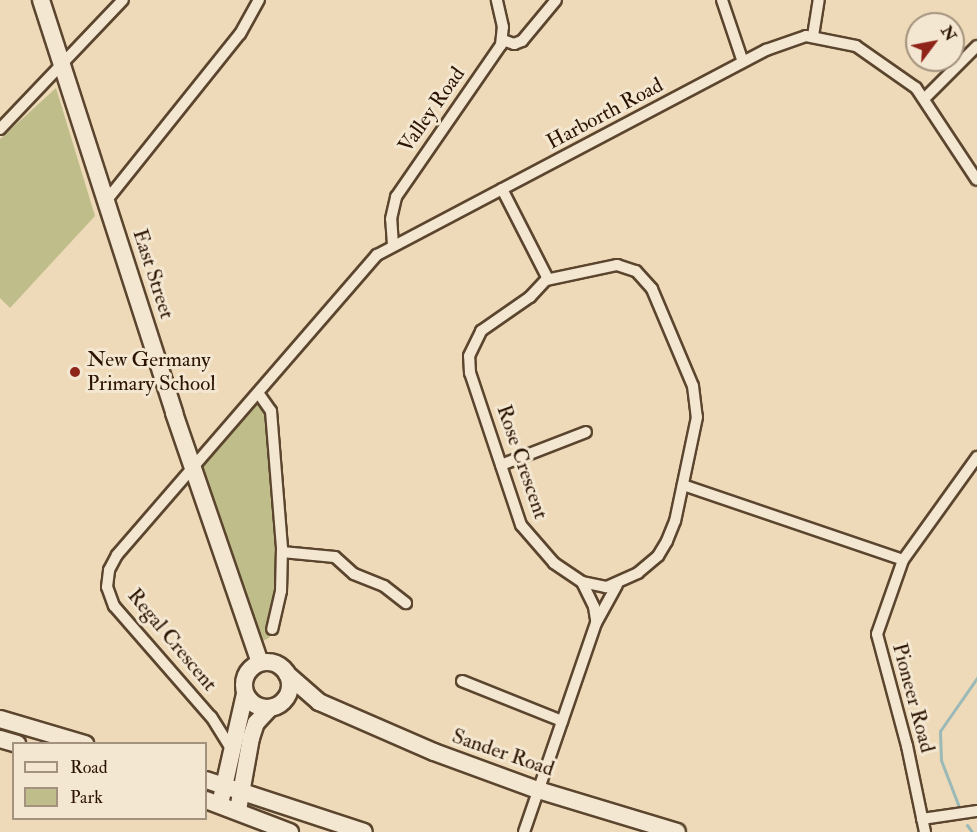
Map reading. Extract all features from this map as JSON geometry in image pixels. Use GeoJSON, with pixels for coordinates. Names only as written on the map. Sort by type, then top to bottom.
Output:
{"type":"FeatureCollection","features":[{"type":"Feature","properties":{"kind":"main road","name":"East Street"},"geometry":{"type":"LineString","coordinates":[[41,0],[193,470],[260,663]]}},
{"type":"Feature","properties":{"kind":"main road"},"geometry":{"type":"LineString","coordinates":[[237,810],[256,723],[276,706],[290,689],[287,674],[275,664],[260,663],[248,671],[224,786],[213,802],[290,832]]}},
{"type":"Feature","properties":{"kind":"main road","name":"Sander Road"},"geometry":{"type":"LineString","coordinates":[[287,674],[320,702],[434,752],[538,790],[677,832]]}},
{"type":"Feature","properties":{"kind":"main road"},"geometry":{"type":"LineString","coordinates":[[245,694],[254,705],[276,706]]}},
{"type":"Feature","properties":{"kind":"main road","name":"Sander Road"},"geometry":{"type":"LineString","coordinates":[[276,706],[320,702]]}},
{"type":"Feature","properties":{"kind":"main road"},"geometry":{"type":"LineString","coordinates":[[0,719],[78,742]]}},
{"type":"Feature","properties":{"kind":"main road"},"geometry":{"type":"LineString","coordinates":[[207,780],[363,832]]}},
{"type":"Feature","properties":{"kind":"street"},"geometry":{"type":"LineString","coordinates":[[0,129],[123,0]]}},
{"type":"Feature","properties":{"kind":"street"},"geometry":{"type":"LineString","coordinates":[[106,201],[236,39],[259,0]]}},
{"type":"Feature","properties":{"kind":"street"},"geometry":{"type":"LineString","coordinates":[[497,0],[503,40],[514,44],[522,41],[556,0]]}},
{"type":"Feature","properties":{"kind":"street"},"geometry":{"type":"LineString","coordinates":[[722,0],[743,62]]}},
{"type":"Feature","properties":{"kind":"street"},"geometry":{"type":"LineString","coordinates":[[813,36],[819,0]]}},
{"type":"Feature","properties":{"kind":"street","name":"Harborth Road"},"geometry":{"type":"LineString","coordinates":[[193,470],[364,266],[393,245],[787,40],[813,36],[856,46],[926,97],[977,180]]}},
{"type":"Feature","properties":{"kind":"street","name":"Valley Road"},"geometry":{"type":"LineString","coordinates":[[393,245],[391,219],[396,198],[503,40]]}},
{"type":"Feature","properties":{"kind":"street"},"geometry":{"type":"LineString","coordinates":[[926,97],[977,46]]}},
{"type":"Feature","properties":{"kind":"street"},"geometry":{"type":"LineString","coordinates":[[502,189],[548,279],[617,265],[636,272],[648,281],[674,337],[697,402],[696,429],[675,521],[658,556],[617,585],[596,623],[524,832]]}},
{"type":"Feature","properties":{"kind":"street","name":"Rose Crescent"},"geometry":{"type":"LineString","coordinates":[[548,279],[526,300],[481,331],[469,356],[470,373],[517,516],[529,538],[554,563],[582,582],[606,587],[617,585]]}},
{"type":"Feature","properties":{"kind":"street"},"geometry":{"type":"LineString","coordinates":[[259,394],[271,411],[282,552],[281,591],[272,629]]}},
{"type":"Feature","properties":{"kind":"street"},"geometry":{"type":"LineString","coordinates":[[501,465],[586,432]]}},
{"type":"Feature","properties":{"kind":"street","name":"Pioneer Road"},"geometry":{"type":"LineString","coordinates":[[925,832],[907,746],[877,642],[879,626],[903,560],[977,458]]}},
{"type":"Feature","properties":{"kind":"street","name":"Regal Crescent"},"geometry":{"type":"LineString","coordinates":[[193,470],[117,555],[109,570],[107,587],[114,606],[211,717],[232,750]]}},
{"type":"Feature","properties":{"kind":"street"},"geometry":{"type":"LineString","coordinates":[[683,486],[903,560]]}},
{"type":"Feature","properties":{"kind":"street"},"geometry":{"type":"LineString","coordinates":[[282,552],[335,557],[354,574],[384,586],[406,603]]}},
{"type":"Feature","properties":{"kind":"street"},"geometry":{"type":"LineString","coordinates":[[582,582],[594,607],[596,623]]}},
{"type":"Feature","properties":{"kind":"street"},"geometry":{"type":"LineString","coordinates":[[462,681],[562,721]]}},
{"type":"Feature","properties":{"kind":"street"},"geometry":{"type":"LineString","coordinates":[[922,819],[977,811]]}},
{"type":"Feature","properties":{"kind":"green space"},"geometry":{"type":"Polygon","coordinates":[[[56,88],[95,216],[10,308],[0,298],[0,139],[56,88]]]}},
{"type":"Feature","properties":{"kind":"green space"},"geometry":{"type":"Polygon","coordinates":[[[259,393],[266,399],[282,552],[273,629],[269,638],[254,645],[192,470],[259,393]]]}},
{"type":"Feature","properties":{"kind":"waterway"},"geometry":{"type":"LineString","coordinates":[[959,807],[941,760],[940,731],[977,678]]}},
{"type":"Feature","properties":{"kind":"waterway"},"geometry":{"type":"LineString","coordinates":[[967,825],[972,832]]}},
{"type":"Feature","properties":{"kind":"place","name":"New Germany Primary School"},"geometry":{"type":"Point","coordinates":[75,372]}}]}
